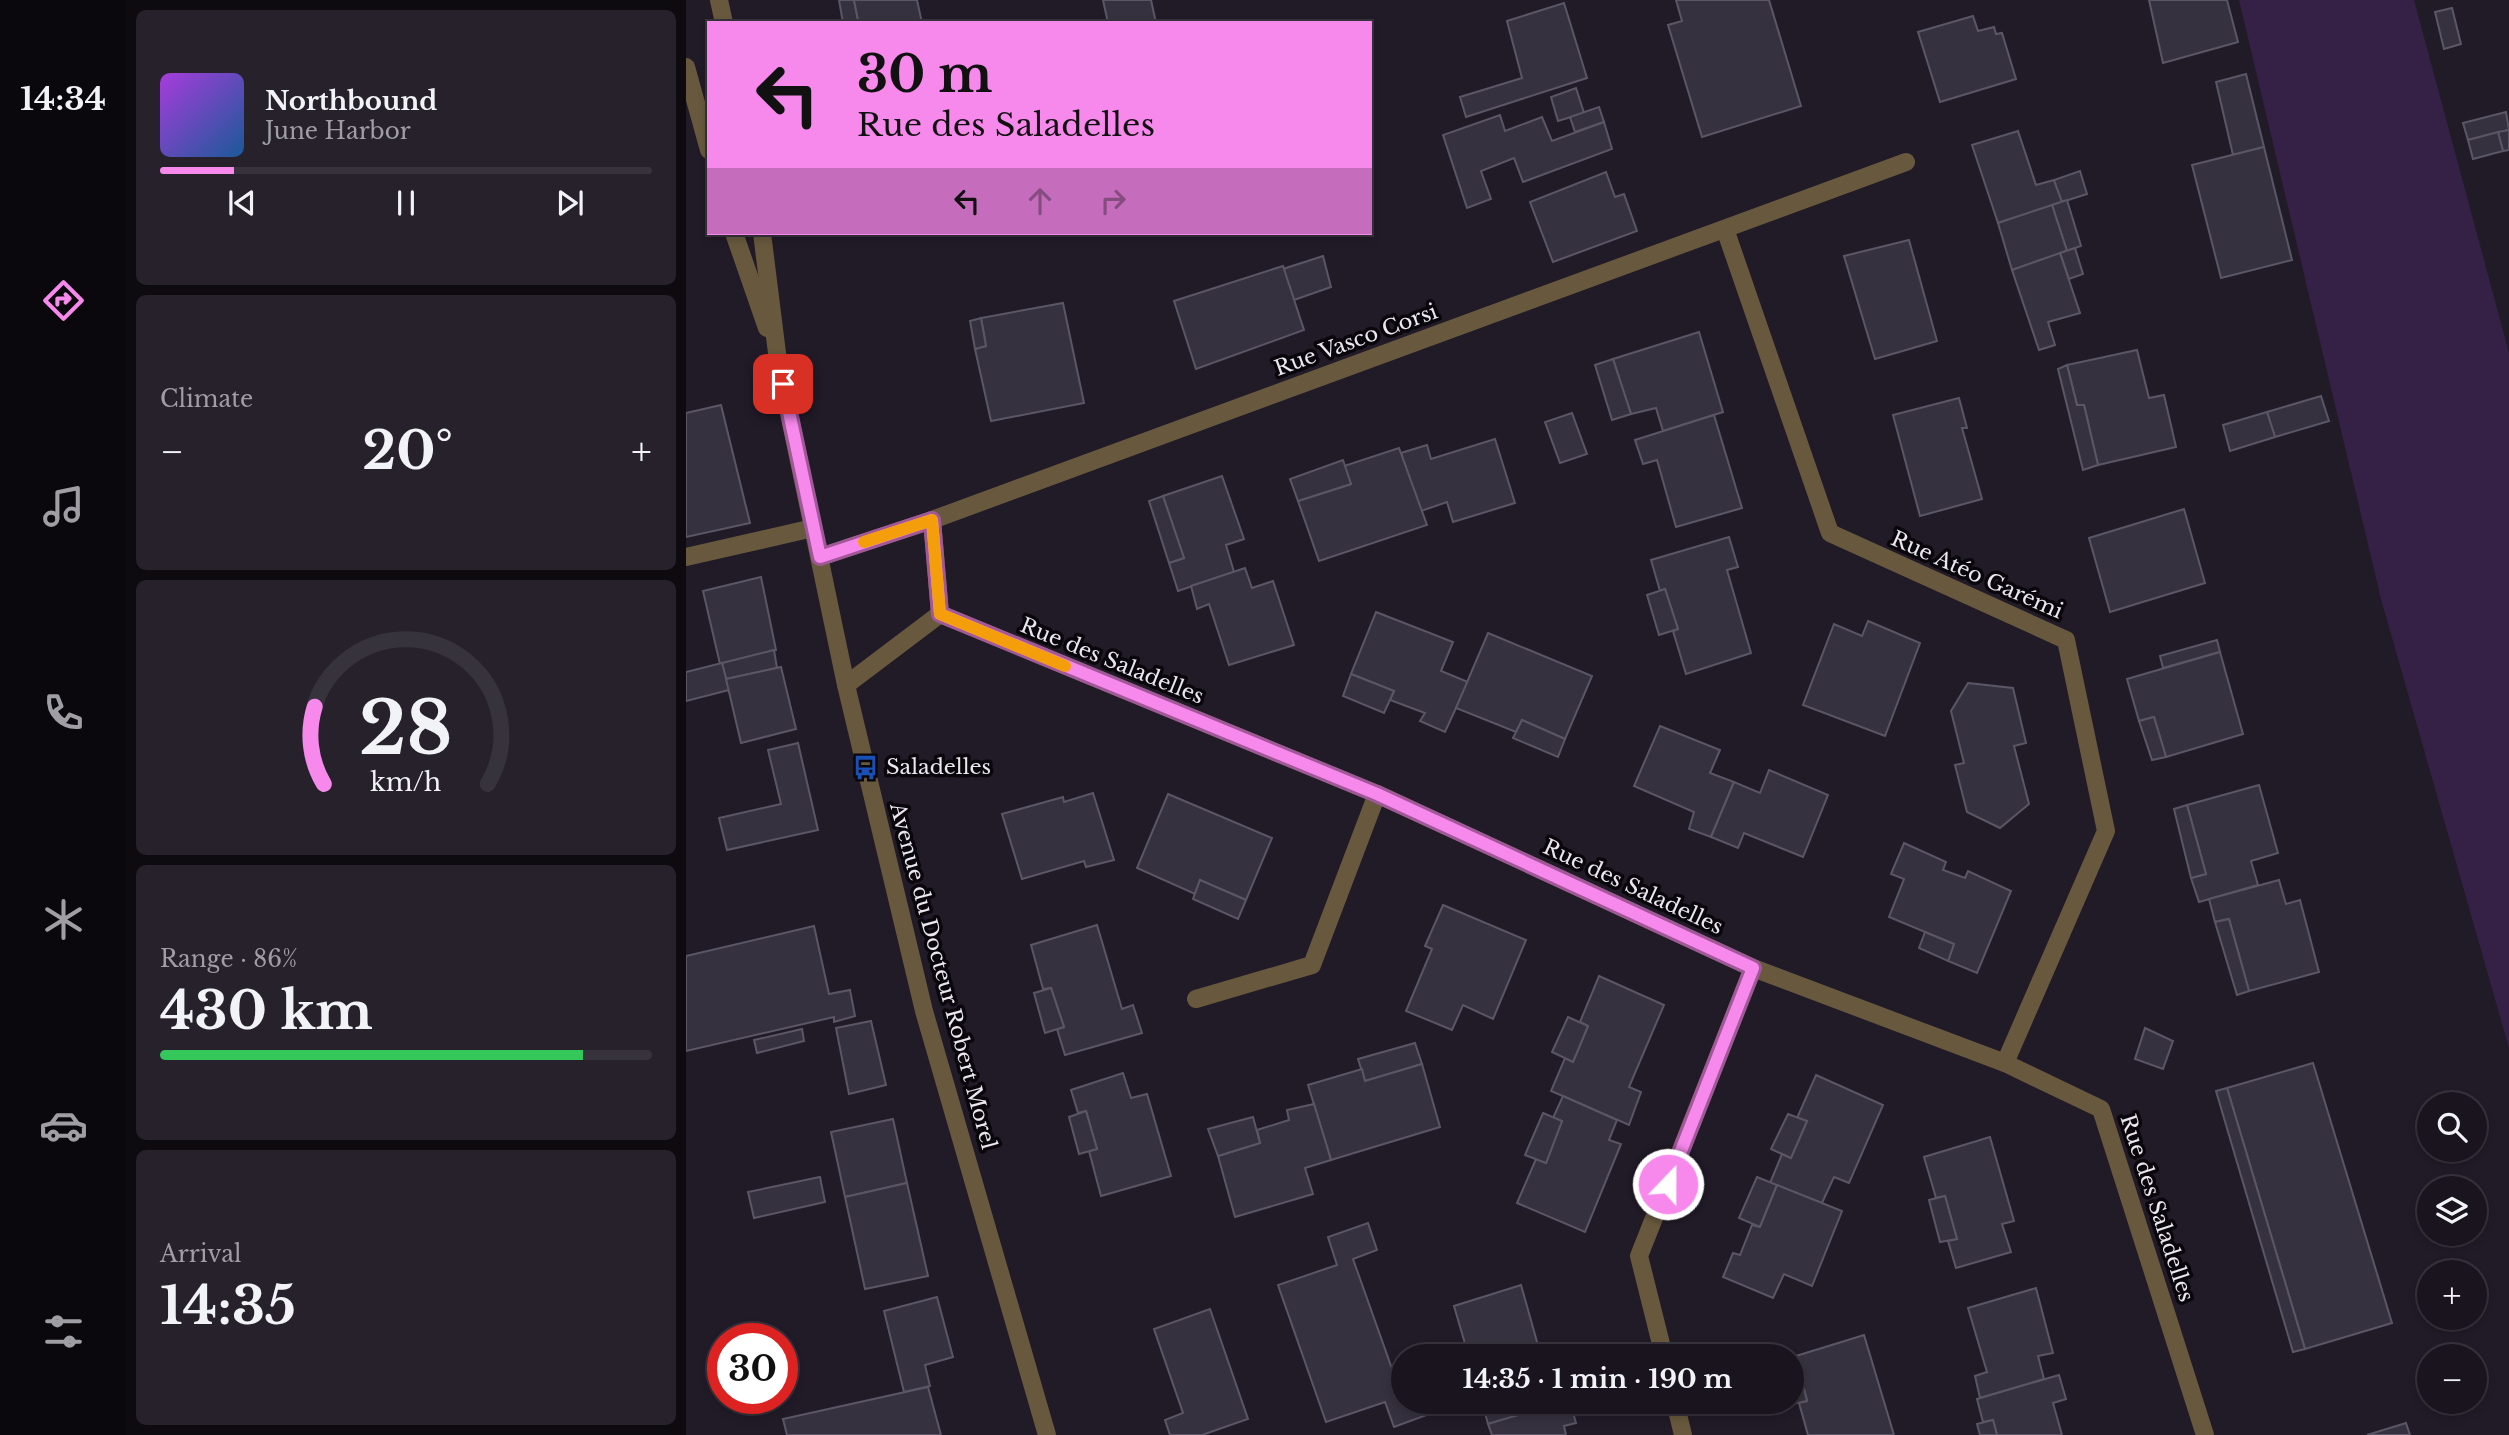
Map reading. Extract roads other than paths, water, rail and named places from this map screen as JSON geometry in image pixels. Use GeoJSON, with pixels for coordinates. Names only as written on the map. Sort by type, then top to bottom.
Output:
{"type":"FeatureCollection","features":[{"type":"Feature","properties":{"kind":"street"},"geometry":{"type":"LineString","coordinates":[[719,0],[724,21]]}},
{"type":"Feature","properties":{"kind":"street"},"geometry":{"type":"LineString","coordinates":[[686,67],[707,143]]}},
{"type":"Feature","properties":{"kind":"street","name":"Rue Vasco Corsi"},"geometry":{"type":"LineString","coordinates":[[820,557],[932,520],[1906,162]]}},
{"type":"Feature","properties":{"kind":"street","name":"Rue Atéo Garémi"},"geometry":{"type":"LineString","coordinates":[[1725,229],[1830,533],[2066,640],[2106,831],[2005,1063]]}},
{"type":"Feature","properties":{"kind":"street","name":"Avenue du Docteur Robert Morel"},"geometry":{"type":"LineString","coordinates":[[735,235],[778,361]]}},
{"type":"Feature","properties":{"kind":"street","name":"Avenue du Docteur Robert Morel"},"geometry":{"type":"LineString","coordinates":[[762,235],[778,361],[846,685],[924,1011],[1047,1435]]}},
{"type":"Feature","properties":{"kind":"street"},"geometry":{"type":"LineString","coordinates":[[846,685],[940,614],[932,520]]}},
{"type":"Feature","properties":{"kind":"street"},"geometry":{"type":"LineString","coordinates":[[686,557],[813,528]]}},
{"type":"Feature","properties":{"kind":"street","name":"Rue des Saladelles"},"geometry":{"type":"LineString","coordinates":[[940,614],[1377,794],[1753,968],[2005,1063],[2101,1109],[2205,1435]]}},
{"type":"Feature","properties":{"kind":"street"},"geometry":{"type":"LineString","coordinates":[[1196,999],[1312,965],[1377,794]]}},
{"type":"Feature","properties":{"kind":"street"},"geometry":{"type":"LineString","coordinates":[[1661,1344],[1639,1256],[1753,968]]}},
{"type":"Feature","properties":{"kind":"street"},"geometry":{"type":"LineString","coordinates":[[1678,1414],[1683,1435]]}},
{"type":"Feature","properties":{"kind":"place","name":"Saladelles"},"geometry":{"type":"Point","coordinates":[866,767]}}]}
